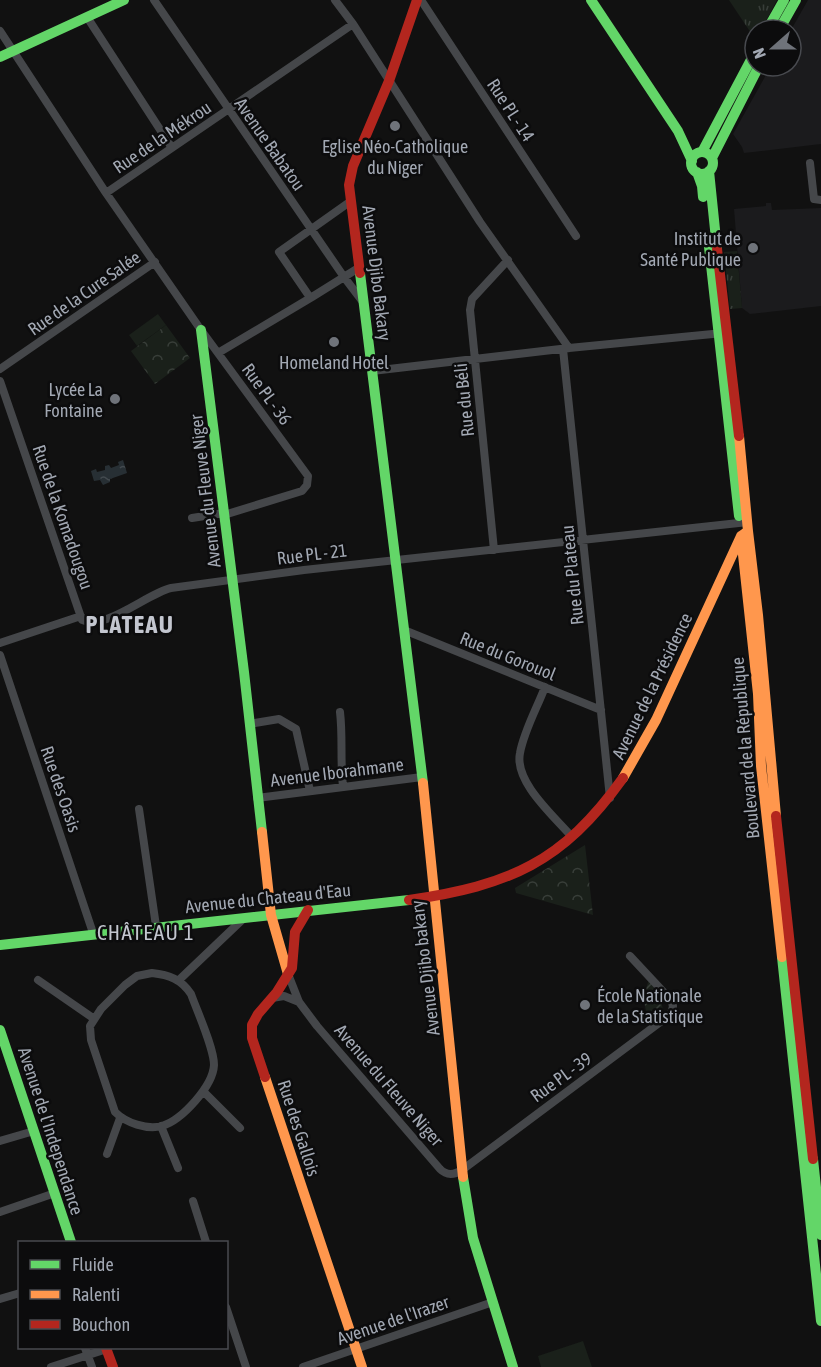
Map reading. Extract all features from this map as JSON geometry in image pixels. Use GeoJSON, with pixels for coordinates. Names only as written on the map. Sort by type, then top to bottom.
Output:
{"type":"FeatureCollection","features":[{"type":"Feature","properties":{"kind":"main road"},"geometry":{"type":"LineString","coordinates":[[0,57],[124,0]]}},
{"type":"Feature","properties":{"kind":"main road","name":"Avenue Djibo Bakary"},"geometry":{"type":"LineString","coordinates":[[394,560],[349,185],[353,166],[389,81],[419,0]]}},
{"type":"Feature","properties":{"kind":"main road"},"geometry":{"type":"LineString","coordinates":[[591,0],[678,130],[692,161],[692,167],[702,174],[709,171],[713,164],[678,130]]}},
{"type":"Feature","properties":{"kind":"main road"},"geometry":{"type":"LineString","coordinates":[[774,18],[784,0]]}},
{"type":"Feature","properties":{"kind":"main road"},"geometry":{"type":"LineString","coordinates":[[786,18],[796,0]]}},
{"type":"Feature","properties":{"kind":"main road"},"geometry":{"type":"LineString","coordinates":[[705,154],[743,76]]}},
{"type":"Feature","properties":{"kind":"main road"},"geometry":{"type":"LineString","coordinates":[[705,154],[752,78]]}},
{"type":"Feature","properties":{"kind":"main road"},"geometry":{"type":"LineString","coordinates":[[692,161],[695,155],[705,154]]}},
{"type":"Feature","properties":{"kind":"main road","name":"Boulevard de la République"},"geometry":{"type":"LineString","coordinates":[[709,171],[723,333]]}},
{"type":"Feature","properties":{"kind":"main road","name":"Boulevard de la République"},"geometry":{"type":"LineString","coordinates":[[697,172],[702,186],[742,459],[744,528],[762,693],[766,765],[818,1235],[821,1321]]}},
{"type":"Feature","properties":{"kind":"main road","name":"Avenue du Fleuve Niger"},"geometry":{"type":"LineString","coordinates":[[201,330],[271,915],[288,974]]}},
{"type":"Feature","properties":{"kind":"main road","name":"Avenue de la Présidence"},"geometry":{"type":"LineString","coordinates":[[433,896],[472,889],[529,867],[572,837],[610,798],[634,764],[652,730],[744,528]]}},
{"type":"Feature","properties":{"kind":"main road","name":"Avenue Djibo bakary"},"geometry":{"type":"LineString","coordinates":[[394,560],[422,777],[462,1170],[471,1229],[513,1367]]}},
{"type":"Feature","properties":{"kind":"main road","name":"Avenue du Chateau d'Eau"},"geometry":{"type":"LineString","coordinates":[[0,945],[433,896]]}},
{"type":"Feature","properties":{"kind":"main road","name":"Rue des Gallois"},"geometry":{"type":"LineString","coordinates":[[308,910],[297,927],[294,943],[295,960],[272,998],[252,1021],[252,1038],[362,1367]]}},
{"type":"Feature","properties":{"kind":"main road","name":"Avenue de l'Independance"},"geometry":{"type":"LineString","coordinates":[[0,1030],[71,1241]]}},
{"type":"Feature","properties":{"kind":"main road"},"geometry":{"type":"LineString","coordinates":[[107,1349],[113,1367]]}},
{"type":"Feature","properties":{"kind":"street","name":"Avenue Babatou"},"geometry":{"type":"LineString","coordinates":[[154,0],[228,110],[364,303]]}},
{"type":"Feature","properties":{"kind":"street","name":"Rue du Plateau"},"geometry":{"type":"LineString","coordinates":[[335,0],[566,349],[583,541],[610,798]]}},
{"type":"Feature","properties":{"kind":"street","name":"Rue PL - 14"},"geometry":{"type":"LineString","coordinates":[[419,0],[576,236]]}},
{"type":"Feature","properties":{"kind":"street"},"geometry":{"type":"LineString","coordinates":[[87,17],[172,148]]}},
{"type":"Feature","properties":{"kind":"street","name":"Rue de la Mékrou"},"geometry":{"type":"LineString","coordinates":[[106,193],[353,24]]}},
{"type":"Feature","properties":{"kind":"street","name":"Avenue du Fleuve Niger"},"geometry":{"type":"LineString","coordinates":[[0,31],[106,193],[201,330]]}},
{"type":"Feature","properties":{"kind":"street"},"geometry":{"type":"LineString","coordinates":[[810,163],[814,199],[821,200]]}},
{"type":"Feature","properties":{"kind":"street"},"geometry":{"type":"LineString","coordinates":[[312,297],[309,296],[279,252],[351,201]]}},
{"type":"Feature","properties":{"kind":"street","name":"Rue du Béli"},"geometry":{"type":"LineString","coordinates":[[494,550],[470,302],[508,260]]}},
{"type":"Feature","properties":{"kind":"street","name":"Rue de la Cure Salée"},"geometry":{"type":"LineString","coordinates":[[0,369],[155,262]]}},
{"type":"Feature","properties":{"kind":"street"},"geometry":{"type":"LineString","coordinates":[[219,353],[360,267]]}},
{"type":"Feature","properties":{"kind":"street","name":"Rue PL - 36"},"geometry":{"type":"LineString","coordinates":[[201,330],[308,476],[307,485],[302,491],[224,514]]}},
{"type":"Feature","properties":{"kind":"street"},"geometry":{"type":"LineString","coordinates":[[372,371],[723,333]]}},
{"type":"Feature","properties":{"kind":"street","name":"Rue de la Komadougou"},"geometry":{"type":"LineString","coordinates":[[0,381],[81,616],[0,643]]}},
{"type":"Feature","properties":{"kind":"street"},"geometry":{"type":"LineString","coordinates":[[192,518],[224,514]]}},
{"type":"Feature","properties":{"kind":"street","name":"Rue PL - 21"},"geometry":{"type":"LineString","coordinates":[[81,616],[85,621],[95,622],[126,611],[165,590],[232,579],[583,541],[744,528]]}},
{"type":"Feature","properties":{"kind":"street","name":"Rue du Gorouol"},"geometry":{"type":"LineString","coordinates":[[404,630],[601,710]]}},
{"type":"Feature","properties":{"kind":"street","name":"Rue des Oasis"},"geometry":{"type":"LineString","coordinates":[[0,655],[93,933]]}},
{"type":"Feature","properties":{"kind":"street"},"geometry":{"type":"LineString","coordinates":[[545,687],[519,754],[520,769],[527,784],[572,837]]}},
{"type":"Feature","properties":{"kind":"street"},"geometry":{"type":"LineString","coordinates":[[340,712],[343,734],[341,764],[343,786]]}},
{"type":"Feature","properties":{"kind":"street"},"geometry":{"type":"LineString","coordinates":[[249,724],[279,719],[296,729],[309,790]]}},
{"type":"Feature","properties":{"kind":"street","name":"Avenue Iborahmane"},"geometry":{"type":"LineString","coordinates":[[257,798],[422,777]]}},
{"type":"Feature","properties":{"kind":"street"},"geometry":{"type":"LineString","coordinates":[[139,809],[156,926]]}},
{"type":"Feature","properties":{"kind":"street"},"geometry":{"type":"LineString","coordinates":[[178,980],[245,917]]}},
{"type":"Feature","properties":{"kind":"street","name":"Rue PL - 39"},"geometry":{"type":"LineString","coordinates":[[462,1170],[671,1014],[673,1006],[671,1000],[630,956]]}},
{"type":"Feature","properties":{"kind":"street"},"geometry":{"type":"LineString","coordinates":[[152,973],[178,980],[191,994],[214,1063],[211,1079],[204,1092],[168,1124],[146,1126],[120,1118],[112,1107],[91,1040],[90,1026],[93,1018],[116,993],[136,976],[152,973]]}},
{"type":"Feature","properties":{"kind":"street","name":"Avenue du Fleuve Niger"},"geometry":{"type":"LineString","coordinates":[[288,974],[299,1002],[316,1026],[440,1169],[447,1174],[462,1170]]}},
{"type":"Feature","properties":{"kind":"street"},"geometry":{"type":"LineString","coordinates":[[38,980],[93,1018]]}},
{"type":"Feature","properties":{"kind":"street"},"geometry":{"type":"LineString","coordinates":[[272,998],[284,996],[299,1002]]}},
{"type":"Feature","properties":{"kind":"street"},"geometry":{"type":"LineString","coordinates":[[204,1092],[240,1128]]}},
{"type":"Feature","properties":{"kind":"street"},"geometry":{"type":"LineString","coordinates":[[107,1154],[120,1118]]}},
{"type":"Feature","properties":{"kind":"street"},"geometry":{"type":"LineString","coordinates":[[161,1126],[178,1168]]}},
{"type":"Feature","properties":{"kind":"street"},"geometry":{"type":"LineString","coordinates":[[0,1141],[34,1131]]}},
{"type":"Feature","properties":{"kind":"street"},"geometry":{"type":"LineString","coordinates":[[0,1212],[55,1193]]}},
{"type":"Feature","properties":{"kind":"street"},"geometry":{"type":"LineString","coordinates":[[193,1201],[206,1241]]}},
{"type":"Feature","properties":{"kind":"street"},"geometry":{"type":"LineString","coordinates":[[0,1299],[18,1294]]}},
{"type":"Feature","properties":{"kind":"street","name":"Avenue de l'Irazer"},"geometry":{"type":"LineString","coordinates":[[303,1367],[493,1302]]}},
{"type":"Feature","properties":{"kind":"street"},"geometry":{"type":"LineString","coordinates":[[228,1313],[246,1367]]}},
{"type":"Feature","properties":{"kind":"street"},"geometry":{"type":"LineString","coordinates":[[51,1367],[86,1351],[92,1367]]}},
{"type":"Feature","properties":{"kind":"shaded area"},"geometry":{"type":"Polygon","coordinates":[[[808,0],[821,0],[821,144],[744,153],[733,134],[764,78],[803,78],[803,18],[798,18],[808,0]]]}},
{"type":"Feature","properties":{"kind":"shaded area"},"geometry":{"type":"Polygon","coordinates":[[[766,203],[771,203],[772,210],[821,208],[821,306],[750,314],[742,308],[734,209],[766,206],[766,203]]]}},
{"type":"Feature","properties":{"kind":"green space"},"geometry":{"type":"Polygon","coordinates":[[[729,0],[777,0],[767,18],[743,18],[743,21],[729,0]]]}},
{"type":"Feature","properties":{"kind":"green space"},"geometry":{"type":"Polygon","coordinates":[[[737,251],[742,308],[730,309],[724,252],[737,251]]]}},
{"type":"Feature","properties":{"kind":"green space"},"geometry":{"type":"Polygon","coordinates":[[[158,314],[166,325],[137,346],[129,335],[158,314]]]}},
{"type":"Feature","properties":{"kind":"green space"},"geometry":{"type":"Polygon","coordinates":[[[166,325],[190,358],[155,384],[131,351],[166,325]]]}},
{"type":"Feature","properties":{"kind":"green space"},"geometry":{"type":"Polygon","coordinates":[[[585,845],[593,915],[516,893],[515,888],[585,845]]]}},
{"type":"Feature","properties":{"kind":"green space"},"geometry":{"type":"Polygon","coordinates":[[[649,979],[661,1001],[663,1010],[648,1022],[642,990],[646,989],[649,979]]]}},
{"type":"Feature","properties":{"kind":"green space"},"geometry":{"type":"Polygon","coordinates":[[[583,1341],[592,1367],[541,1367],[538,1356],[583,1341]]]}},
{"type":"Feature","properties":{"kind":"water"},"geometry":{"type":"Polygon","coordinates":[[[123,460],[127,473],[110,479],[110,482],[103,485],[100,480],[94,481],[91,471],[105,470],[105,466],[109,465],[111,468],[119,465],[118,462],[123,460]]]}},
{"type":"Feature","properties":{"kind":"traffic: fast"},"geometry":{"type":"LineString","coordinates":[[0,57],[124,0]]}},
{"type":"Feature","properties":{"kind":"traffic: fast"},"geometry":{"type":"LineString","coordinates":[[591,0],[678,131],[692,161]]}},
{"type":"Feature","properties":{"kind":"traffic: fast"},"geometry":{"type":"LineString","coordinates":[[774,18],[784,0]]}},
{"type":"Feature","properties":{"kind":"traffic: fast"},"geometry":{"type":"LineString","coordinates":[[786,18],[796,0]]}},
{"type":"Feature","properties":{"kind":"traffic: fast"},"geometry":{"type":"LineString","coordinates":[[702,152],[743,75]]}},
{"type":"Feature","properties":{"kind":"traffic: fast"},"geometry":{"type":"LineString","coordinates":[[712,158],[753,78]]}},
{"type":"Feature","properties":{"kind":"traffic: fast"},"geometry":{"type":"LineString","coordinates":[[702,152],[710,155],[713,163],[710,171],[702,174],[694,171],[691,163],[694,155],[702,152]]}},
{"type":"Feature","properties":{"kind":"traffic: fast"},"geometry":{"type":"LineString","coordinates":[[709,171],[717,249]]}},
{"type":"Feature","properties":{"kind":"traffic: fast"},"geometry":{"type":"LineString","coordinates":[[697,172],[703,197]]}},
{"type":"Feature","properties":{"kind":"traffic: fast"},"geometry":{"type":"LineString","coordinates":[[709,247],[739,516]]}},
{"type":"Feature","properties":{"kind":"traffic: fast"},"geometry":{"type":"LineString","coordinates":[[360,273],[423,783]]}},
{"type":"Feature","properties":{"kind":"traffic: fast"},"geometry":{"type":"LineString","coordinates":[[201,330],[262,832]]}},
{"type":"Feature","properties":{"kind":"traffic: fast"},"geometry":{"type":"LineString","coordinates":[[0,945],[409,900]]}},
{"type":"Feature","properties":{"kind":"traffic: fast"},"geometry":{"type":"LineString","coordinates":[[782,957],[821,1321]]}},
{"type":"Feature","properties":{"kind":"traffic: fast"},"geometry":{"type":"LineString","coordinates":[[0,1030],[71,1241]]}},
{"type":"Feature","properties":{"kind":"traffic: fast"},"geometry":{"type":"LineString","coordinates":[[813,1159],[821,1235]]}},
{"type":"Feature","properties":{"kind":"traffic: fast"},"geometry":{"type":"LineString","coordinates":[[463,1177],[473,1238],[513,1367]]}},
{"type":"Feature","properties":{"kind":"traffic: slow"},"geometry":{"type":"LineString","coordinates":[[623,778],[656,720],[741,536],[748,531],[739,436]]}},
{"type":"Feature","properties":{"kind":"traffic: slow"},"geometry":{"type":"LineString","coordinates":[[748,531],[776,816]]}},
{"type":"Feature","properties":{"kind":"traffic: slow"},"geometry":{"type":"LineString","coordinates":[[741,536],[758,694],[761,766],[782,957]]}},
{"type":"Feature","properties":{"kind":"traffic: slow"},"geometry":{"type":"LineString","coordinates":[[423,783],[463,1177]]}},
{"type":"Feature","properties":{"kind":"traffic: slow"},"geometry":{"type":"LineString","coordinates":[[262,832],[271,915],[288,974]]}},
{"type":"Feature","properties":{"kind":"traffic: slow"},"geometry":{"type":"LineString","coordinates":[[265,1077],[362,1367]]}},
{"type":"Feature","properties":{"kind":"traffic: jam"},"geometry":{"type":"LineString","coordinates":[[360,273],[349,185],[353,166],[389,81],[417,0]]}},
{"type":"Feature","properties":{"kind":"traffic: jam"},"geometry":{"type":"LineString","coordinates":[[717,249],[739,436]]}},
{"type":"Feature","properties":{"kind":"traffic: jam"},"geometry":{"type":"LineString","coordinates":[[409,900],[476,887],[531,865],[555,850],[578,831],[623,778]]}},
{"type":"Feature","properties":{"kind":"traffic: jam"},"geometry":{"type":"LineString","coordinates":[[776,816],[813,1159]]}},
{"type":"Feature","properties":{"kind":"traffic: jam"},"geometry":{"type":"LineString","coordinates":[[265,1077],[252,1038],[252,1025],[292,968],[295,932],[308,910]]}},
{"type":"Feature","properties":{"kind":"traffic: jam"},"geometry":{"type":"LineString","coordinates":[[106,1349],[113,1367]]}},
{"type":"Feature","properties":{"kind":"place","name":"Eglise Néo-Catholique du Niger"},"geometry":{"type":"Point","coordinates":[395,126]}},
{"type":"Feature","properties":{"kind":"place","name":"Institut de Santé Publique"},"geometry":{"type":"Point","coordinates":[753,248]}},
{"type":"Feature","properties":{"kind":"place","name":"Homeland Hotel"},"geometry":{"type":"Point","coordinates":[334,342]}},
{"type":"Feature","properties":{"kind":"place","name":"Lycée La Fontaine"},"geometry":{"type":"Point","coordinates":[115,399]}},
{"type":"Feature","properties":{"kind":"place","name":"École Nationale de la Statistique"},"geometry":{"type":"Point","coordinates":[585,1005]}},
{"type":"Feature","properties":{"kind":"district","name":"PLATEAU"},"geometry":{"type":"Point","coordinates":[130,624]}},
{"type":"Feature","properties":{"kind":"district","name":"CHÂTEAU 1"},"geometry":{"type":"Point","coordinates":[146,932]}}]}
